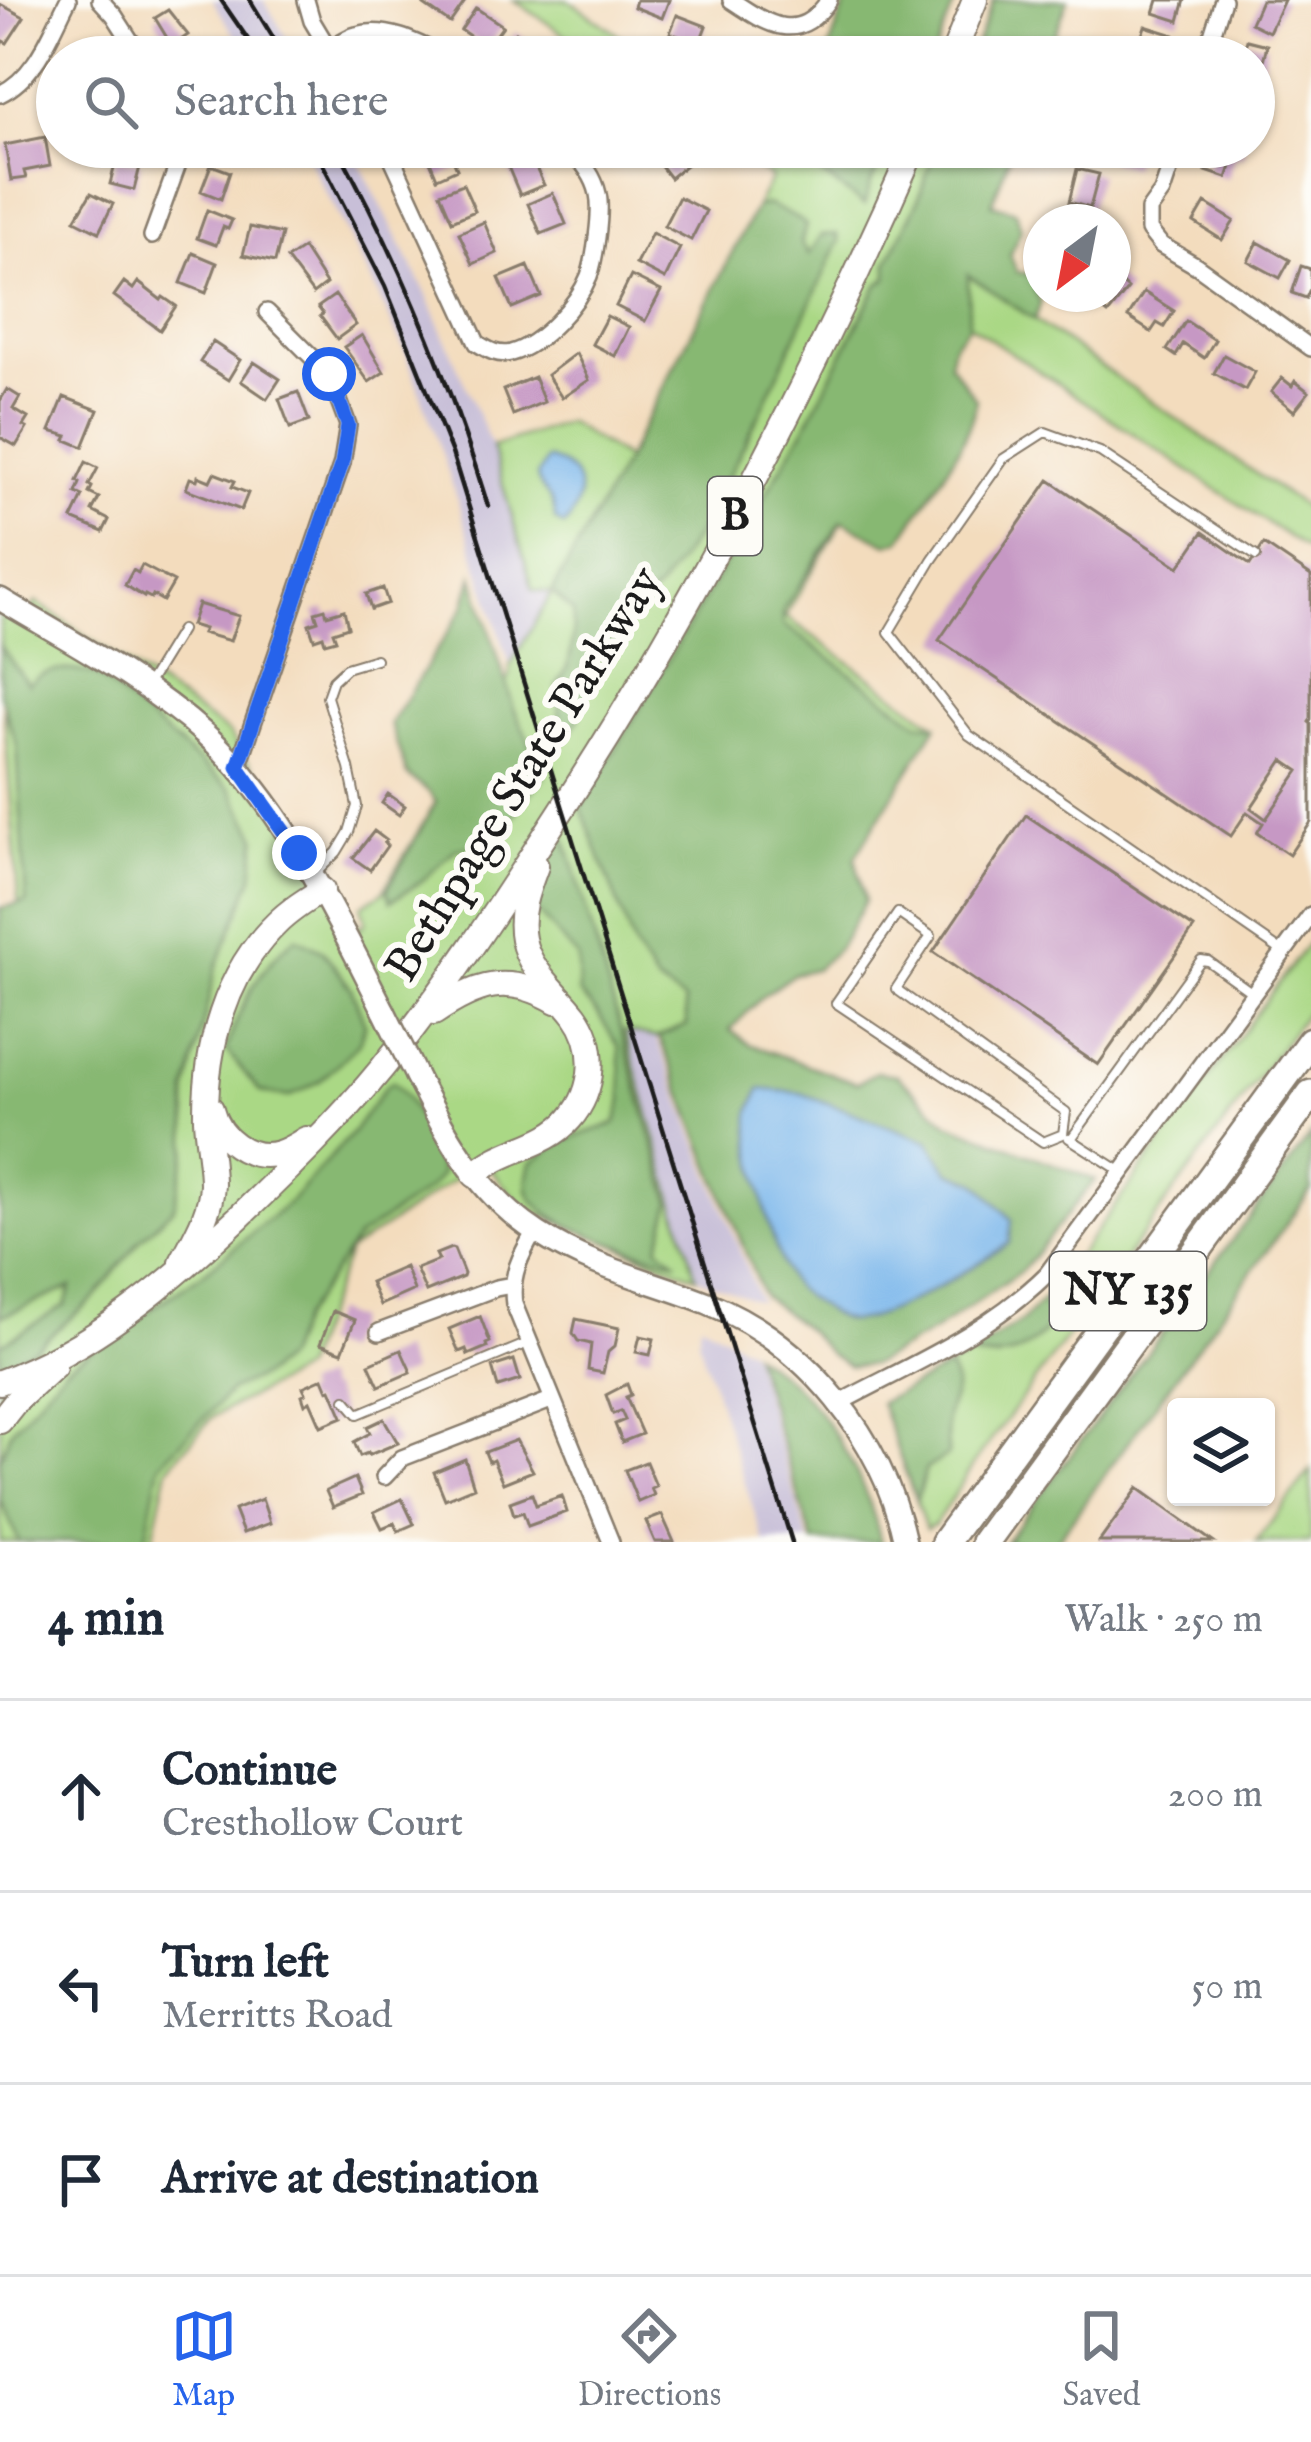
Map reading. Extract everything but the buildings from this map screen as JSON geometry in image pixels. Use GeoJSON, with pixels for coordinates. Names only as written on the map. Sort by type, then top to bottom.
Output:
{"type":"FeatureCollection","features":[{"type":"Feature","properties":{"kind":"highway"},"geometry":{"type":"LineString","coordinates":[[960,36],[975,0]]}},
{"type":"Feature","properties":{"kind":"highway","name":"Bethpage State Parkway"},"geometry":{"type":"LineString","coordinates":[[0,1421],[74,1348],[176,1274],[268,1190],[416,1026],[465,958],[645,676],[754,481],[840,311],[905,168]]}},
{"type":"Feature","properties":{"kind":"highway"},"geometry":{"type":"LineString","coordinates":[[475,1175],[496,1158],[554,1134],[566,1124],[582,1103],[590,1078],[582,1025],[534,967],[522,933],[526,895],[552,825]]}},
{"type":"Feature","properties":{"kind":"highway"},"geometry":{"type":"LineString","coordinates":[[176,1274],[212,1191],[206,1120],[210,1053],[219,1017],[255,949],[317,883]]}},
{"type":"Feature","properties":{"kind":"highway"},"geometry":{"type":"LineString","coordinates":[[416,1026],[460,995],[498,984],[523,986],[568,1008]]}},
{"type":"Feature","properties":{"kind":"highway","name":"NY 135"},"geometry":{"type":"LineString","coordinates":[[945,1542],[1311,1041]]}},
{"type":"Feature","properties":{"kind":"highway"},"geometry":{"type":"LineString","coordinates":[[208,1093],[219,1129],[234,1145],[253,1154],[281,1152],[329,1126]]}},
{"type":"Feature","properties":{"kind":"highway","name":"NY 135"},"geometry":{"type":"LineString","coordinates":[[985,1542],[1311,1094]]}},
{"type":"Feature","properties":{"kind":"highway","name":"Bethpage State Parkway"},"geometry":{"type":"LineString","coordinates":[[0,1382],[74,1348]]}},
{"type":"Feature","properties":{"kind":"main road"},"geometry":{"type":"LineString","coordinates":[[0,599],[146,688],[238,767],[317,883],[452,1146],[500,1202],[535,1232],[572,1252],[735,1316],[797,1359],[838,1403],[878,1468],[903,1533]]}},
{"type":"Feature","properties":{"kind":"street"},"geometry":{"type":"LineString","coordinates":[[49,36],[68,0]]}},
{"type":"Feature","properties":{"kind":"street"},"geometry":{"type":"LineString","coordinates":[[100,0],[128,36]]}},
{"type":"Feature","properties":{"kind":"street"},"geometry":{"type":"LineString","coordinates":[[306,0],[321,36]]}},
{"type":"Feature","properties":{"kind":"street"},"geometry":{"type":"LineString","coordinates":[[731,0],[766,23],[782,27],[808,21],[829,0]]}},
{"type":"Feature","properties":{"kind":"street"},"geometry":{"type":"LineString","coordinates":[[1212,36],[1223,0]]}},
{"type":"Feature","properties":{"kind":"street"},"geometry":{"type":"LineString","coordinates":[[354,36],[401,36]]}},
{"type":"Feature","properties":{"kind":"street"},"geometry":{"type":"LineString","coordinates":[[0,94],[21,83],[36,60]]}},
{"type":"Feature","properties":{"kind":"street"},"geometry":{"type":"LineString","coordinates":[[152,236],[177,168]]}},
{"type":"Feature","properties":{"kind":"street"},"geometry":{"type":"LineString","coordinates":[[397,168],[477,343],[494,353],[511,353],[541,336],[573,307],[590,274],[599,196],[586,168]]}},
{"type":"Feature","properties":{"kind":"street"},"geometry":{"type":"LineString","coordinates":[[1170,168],[1149,210],[1149,230],[1161,245],[1311,348]]}},
{"type":"Feature","properties":{"kind":"street"},"geometry":{"type":"LineString","coordinates":[[238,767],[339,473],[348,425],[329,374],[267,311]]}},
{"type":"Feature","properties":{"kind":"street"},"geometry":{"type":"LineString","coordinates":[[838,1403],[962,1339],[1022,1298],[1047,1274],[1311,916]]}},
{"type":"Feature","properties":{"kind":"street"},"geometry":{"type":"LineString","coordinates":[[535,1232],[512,1285],[514,1304],[611,1542]]}},
{"type":"Feature","properties":{"kind":"street"},"geometry":{"type":"LineString","coordinates":[[379,1332],[512,1285]]}},
{"type":"Feature","properties":{"kind":"street"},"geometry":{"type":"LineString","coordinates":[[384,1477],[402,1458],[551,1400]]}},
{"type":"Feature","properties":{"kind":"lane"},"geometry":{"type":"LineString","coordinates":[[1256,556],[1100,452],[1045,432],[1003,459],[932,560],[889,632],[969,736],[1284,952]]}},
{"type":"Feature","properties":{"kind":"lane"},"geometry":{"type":"LineString","coordinates":[[146,688],[181,630]]}},
{"type":"Feature","properties":{"kind":"lane"},"geometry":{"type":"LineString","coordinates":[[317,883],[349,832],[357,806],[327,698],[333,680],[346,668],[376,658]]}},
{"type":"Feature","properties":{"kind":"lane"},"geometry":{"type":"LineString","coordinates":[[1067,1137],[1066,1112],[896,989],[931,936],[898,913],[836,1003],[1043,1142],[1067,1137],[1201,960],[1254,994]]}},
{"type":"Feature","properties":{"kind":"lane"},"geometry":{"type":"LineString","coordinates":[[1067,1137],[1123,1173]]}},
{"type":"Feature","properties":{"kind":"lane"},"geometry":{"type":"LineString","coordinates":[[346,1400],[358,1414],[529,1342]]}},
{"type":"Feature","properties":{"kind":"shaded area"},"geometry":{"type":"Polygon","coordinates":[[[212,0],[264,0],[285,36],[235,36],[212,0]]]}},
{"type":"Feature","properties":{"kind":"shaded area"},"geometry":{"type":"Polygon","coordinates":[[[313,168],[362,168],[425,291],[492,447],[533,590],[552,592],[545,775],[443,456],[406,354],[313,168]]]}},
{"type":"Feature","properties":{"kind":"shaded area"},"geometry":{"type":"Polygon","coordinates":[[[586,810],[656,1037],[760,1302],[696,1277],[625,1030],[586,810]]]}},
{"type":"Feature","properties":{"kind":"shaded area"},"geometry":{"type":"Polygon","coordinates":[[[700,1322],[750,1350],[809,1542],[764,1542],[698,1339],[700,1322]]]}},
{"type":"Feature","properties":{"kind":"green space"},"geometry":{"type":"Polygon","coordinates":[[[514,0],[569,0],[620,36],[566,36],[514,0]]]}},
{"type":"Feature","properties":{"kind":"green space"},"geometry":{"type":"Polygon","coordinates":[[[847,0],[956,0],[941,36],[834,36],[847,0]]]}},
{"type":"Feature","properties":{"kind":"green space"},"geometry":{"type":"Polygon","coordinates":[[[994,0],[1068,0],[1054,36],[979,36],[994,0]]]}},
{"type":"Feature","properties":{"kind":"green space"},"geometry":{"type":"Polygon","coordinates":[[[757,168],[1005,168],[968,274],[1311,512],[1311,552],[950,312],[843,521],[785,616],[937,725],[716,1050],[625,1031],[696,1277],[532,1212],[484,1160],[349,1251],[302,1370],[212,1417],[168,1468],[152,1542],[0,1542],[0,955],[20,923],[0,613],[21,625],[36,602],[229,733],[361,928],[366,921],[361,906],[382,893],[510,676],[510,666],[552,593],[533,590],[492,447],[567,422],[626,459],[771,178],[757,168]]]}},
{"type":"Feature","properties":{"kind":"green space"},"geometry":{"type":"Polygon","coordinates":[[[813,168],[879,168],[864,205],[813,168]]]}},
{"type":"Feature","properties":{"kind":"green space"},"geometry":{"type":"Polygon","coordinates":[[[929,168],[1005,168],[992,204],[1016,211],[1021,229],[1010,255],[1017,272],[1023,273],[1023,312],[968,275],[969,325],[953,345],[949,363],[976,399],[957,452],[901,540],[888,544],[842,521],[783,610],[783,624],[919,723],[937,725],[855,857],[865,901],[839,948],[816,969],[794,974],[763,996],[730,1030],[749,1044],[857,1083],[876,1072],[897,1075],[948,1123],[1095,1180],[1024,1269],[933,1332],[872,1365],[849,1366],[763,1296],[659,1036],[687,1025],[684,1001],[657,983],[635,949],[581,808],[804,429],[877,286],[888,277],[888,262],[929,168]],[[928,1141],[844,1320],[886,1312],[952,1280],[1009,1243],[1012,1220],[977,1182],[949,1172],[928,1141]]]}},
{"type":"Feature","properties":{"kind":"green space"},"geometry":{"type":"Polygon","coordinates":[[[767,204],[806,225],[801,243],[809,254],[822,235],[837,234],[839,241],[704,525],[597,663],[577,723],[562,742],[557,685],[570,659],[573,612],[552,592],[756,207],[767,204]]]}},
{"type":"Feature","properties":{"kind":"green space"},"geometry":{"type":"Polygon","coordinates":[[[473,575],[514,709],[545,775],[498,836],[456,849],[422,881],[391,901],[387,890],[436,802],[407,775],[390,724],[464,607],[473,575]]]}},
{"type":"Feature","properties":{"kind":"green space"},"geometry":{"type":"Polygon","coordinates":[[[0,646],[28,684],[61,670],[97,675],[231,789],[257,837],[253,877],[216,968],[187,1091],[187,1150],[174,1207],[139,1241],[95,1298],[36,1347],[0,1366],[0,1345],[65,1305],[71,1287],[0,1317],[0,908],[26,902],[17,745],[0,694],[0,646]]]}},
{"type":"Feature","properties":{"kind":"green space"},"geometry":{"type":"Polygon","coordinates":[[[564,834],[671,1203],[659,1247],[678,1262],[571,1227],[551,1216],[528,1190],[531,1163],[560,1142],[616,1123],[623,1100],[619,1047],[579,993],[578,958],[533,907],[541,869],[564,834]]]}},
{"type":"Feature","properties":{"kind":"green space"},"geometry":{"type":"Polygon","coordinates":[[[296,937],[323,951],[351,988],[365,1024],[359,1043],[320,1081],[289,1097],[260,1092],[226,1050],[252,988],[296,937]]]}},
{"type":"Feature","properties":{"kind":"green space"},"geometry":{"type":"Polygon","coordinates":[[[1311,939],[1311,1006],[978,1458],[935,1524],[926,1529],[916,1501],[926,1469],[948,1454],[946,1419],[955,1388],[948,1367],[967,1356],[997,1359],[1059,1311],[1043,1308],[1055,1287],[1311,939]]]}},
{"type":"Feature","properties":{"kind":"green space"},"geometry":{"type":"Polygon","coordinates":[[[393,1082],[423,1125],[441,1175],[430,1188],[357,1238],[301,1319],[285,1358],[264,1375],[231,1390],[160,1464],[145,1542],[19,1542],[0,1499],[0,1460],[10,1432],[66,1367],[201,1275],[290,1202],[393,1082]]]}},
{"type":"Feature","properties":{"kind":"green space"},"geometry":{"type":"Polygon","coordinates":[[[1311,1135],[1311,1190],[1056,1542],[1005,1542],[1311,1135]]]}},
{"type":"Feature","properties":{"kind":"green space"},"geometry":{"type":"Polygon","coordinates":[[[1055,1287],[1044,1308],[1061,1311],[1032,1344],[1011,1355],[967,1356],[1022,1321],[1055,1287]]]}},
{"type":"Feature","properties":{"kind":"green space"},"geometry":{"type":"Polygon","coordinates":[[[753,1353],[792,1383],[822,1416],[859,1478],[881,1542],[813,1542],[753,1353]]]}},
{"type":"Feature","properties":{"kind":"green space"},"geometry":{"type":"Polygon","coordinates":[[[948,1367],[955,1388],[946,1419],[948,1455],[926,1469],[916,1501],[880,1403],[948,1367]]]}},
{"type":"Feature","properties":{"kind":"green space"},"geometry":{"type":"Polygon","coordinates":[[[1311,1470],[1311,1542],[1256,1542],[1311,1470]]]}},
{"type":"Feature","properties":{"kind":"water"},"geometry":{"type":"Polygon","coordinates":[[[547,459],[569,469],[578,486],[577,505],[564,526],[555,520],[553,505],[537,476],[547,459]]]}},
{"type":"Feature","properties":{"kind":"water"},"geometry":{"type":"Polygon","coordinates":[[[760,1089],[801,1093],[928,1141],[949,1172],[977,1182],[1012,1220],[1009,1243],[928,1292],[879,1315],[844,1320],[824,1310],[792,1284],[770,1227],[750,1130],[760,1089]]]}},
{"type":"Feature","properties":{"kind":"railway"},"geometry":{"type":"LineString","coordinates":[[221,0],[246,36]]}},
{"type":"Feature","properties":{"kind":"railway"},"geometry":{"type":"LineString","coordinates":[[250,0],[272,36]]}},
{"type":"Feature","properties":{"kind":"railway"},"geometry":{"type":"LineString","coordinates":[[325,168],[385,286],[452,453],[792,1542]]}},
{"type":"Feature","properties":{"kind":"railway"},"geometry":{"type":"LineString","coordinates":[[348,168],[422,323],[488,506]]}},
{"type":"Feature","properties":{"kind":"route"},"geometry":{"type":"LineString","coordinates":[[299,853],[238,767],[342,463],[348,425],[329,374]]}}]}
